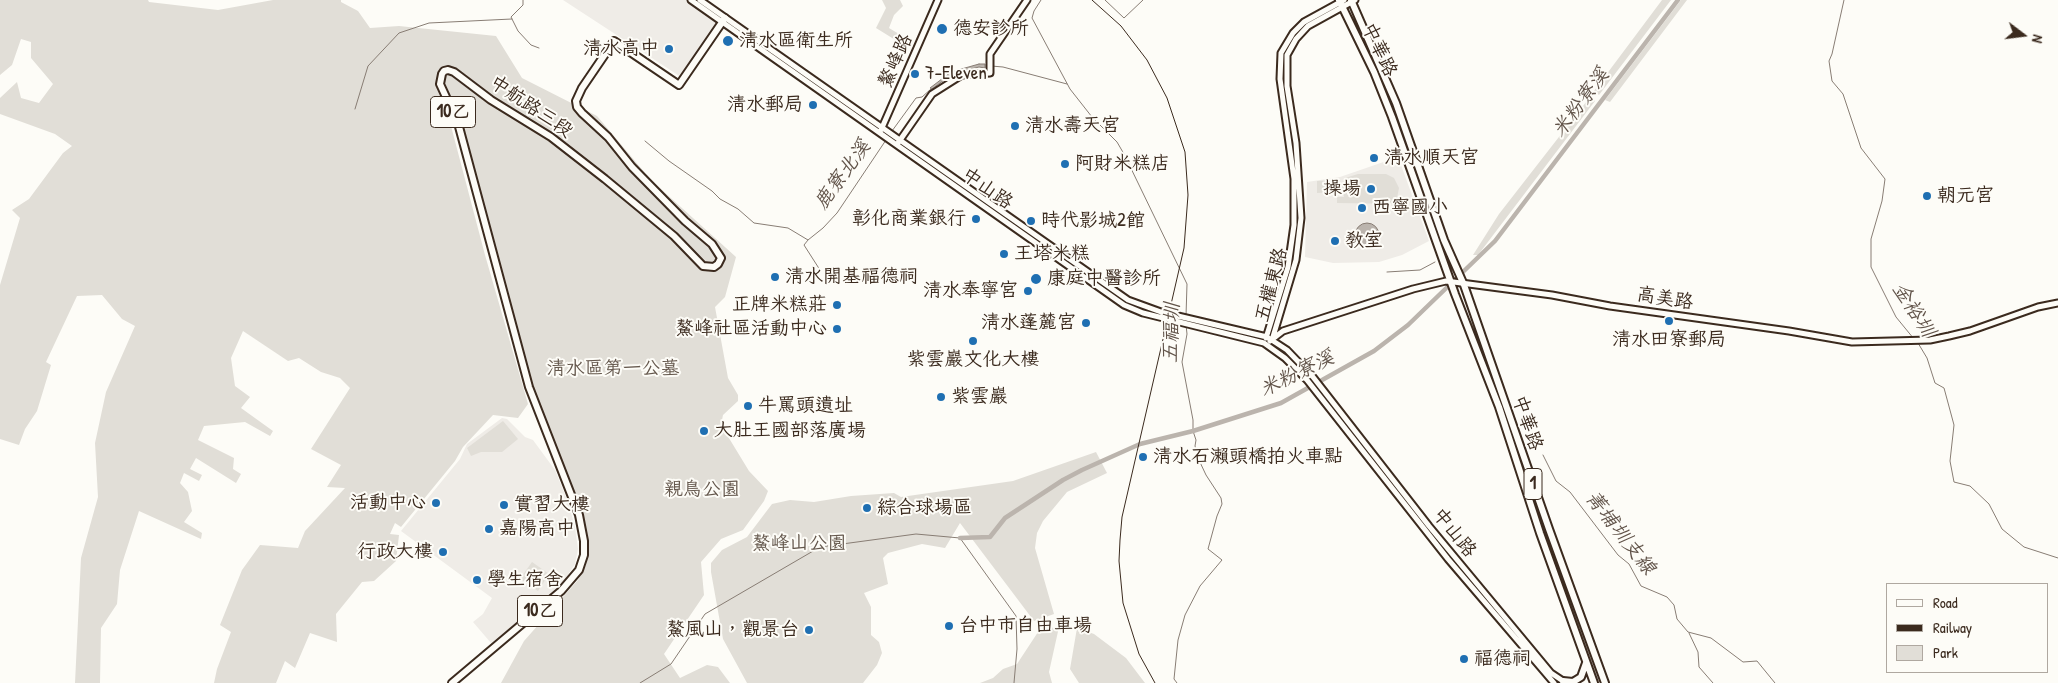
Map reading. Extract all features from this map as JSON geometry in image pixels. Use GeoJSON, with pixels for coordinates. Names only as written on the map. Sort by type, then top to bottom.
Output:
{"type":"FeatureCollection","features":[{"type":"Feature","properties":{"kind":"main road","name":"中華路"},"geometry":{"type":"LineString","coordinates":[[1352,1],[1396,103],[1444,240],[1463,284],[1549,529],[1606,683]]}},
{"type":"Feature","properties":{"kind":"main road","name":"中華路"},"geometry":{"type":"LineString","coordinates":[[1341,2],[1374,72],[1392,117],[1449,282],[1456,294],[1499,407],[1540,533],[1594,683]]}},
{"type":"Feature","properties":{"kind":"main road","name":"中航路三段"},"geometry":{"type":"LineString","coordinates":[[452,683],[546,605],[579,570],[584,555],[584,542],[579,514],[529,387],[458,123],[443,92],[440,79],[444,71],[454,72],[491,100],[551,137],[674,236],[703,266],[714,267],[721,258],[712,244],[685,221],[632,167],[608,137],[577,107],[576,101],[614,41],[679,85],[724,20]]}},
{"type":"Feature","properties":{"kind":"main road"},"geometry":{"type":"LineString","coordinates":[[1540,533],[1549,529]]}},
{"type":"Feature","properties":{"kind":"main road"},"geometry":{"type":"LineString","coordinates":[[1565,682],[1573,682],[1581,677],[1585,669],[1586,659]]}},
{"type":"Feature","properties":{"kind":"street","name":"中山路"},"geometry":{"type":"LineString","coordinates":[[691,0],[724,20],[880,130],[1128,300],[1161,312],[1267,337],[1287,350],[1313,376],[1324,397]]}},
{"type":"Feature","properties":{"kind":"street","name":"中山路"},"geometry":{"type":"LineString","coordinates":[[700,0],[724,20]]}},
{"type":"Feature","properties":{"kind":"street","name":"鰲峰路"},"geometry":{"type":"LineString","coordinates":[[880,130],[938,0]]}},
{"type":"Feature","properties":{"kind":"street"},"geometry":{"type":"LineString","coordinates":[[898,142],[932,94],[962,76],[990,73],[990,54],[1027,0]]}},
{"type":"Feature","properties":{"kind":"street","name":"五權東路"},"geometry":{"type":"LineString","coordinates":[[1264,343],[1288,267],[1294,226],[1294,179],[1280,79],[1281,53],[1293,33],[1304,22],[1341,2],[1352,1]]}},
{"type":"Feature","properties":{"kind":"street","name":"五權東路"},"geometry":{"type":"LineString","coordinates":[[1264,343],[1272,340],[1296,260],[1301,218],[1296,143],[1287,86],[1287,55],[1296,38],[1308,26],[1341,2]]}},
{"type":"Feature","properties":{"kind":"street","name":"中山路"},"geometry":{"type":"LineString","coordinates":[[898,142],[1124,305],[1143,313],[1264,343],[1285,358],[1324,397],[1448,559],[1554,683]]}},
{"type":"Feature","properties":{"kind":"street","name":"高美路"},"geometry":{"type":"LineString","coordinates":[[1272,340],[1283,331],[1413,289],[1449,282],[1552,295],[1610,306],[1789,331],[1852,342],[1930,340],[1970,332],[2038,307],[2058,303]]}},
{"type":"Feature","properties":{"kind":"street","name":"中山路"},"geometry":{"type":"LineString","coordinates":[[1373,460],[1551,673],[1565,682]]}},
{"type":"Feature","properties":{"kind":"shaded area","name":"清水高中"},"geometry":{"type":"Polygon","coordinates":[[[563,0],[686,0],[718,22],[681,77],[563,0]]]}},
{"type":"Feature","properties":{"kind":"shaded area"},"geometry":{"type":"Polygon","coordinates":[[[985,64],[985,68],[979,67],[952,74],[932,89],[930,88],[951,72],[985,64]]]}},
{"type":"Feature","properties":{"kind":"shaded area","name":"西寧國小"},"geometry":{"type":"Polygon","coordinates":[[[1398,157],[1429,241],[1402,255],[1379,262],[1333,263],[1305,257],[1307,182],[1340,177],[1398,157]]]}},
{"type":"Feature","properties":{"kind":"shaded area"},"geometry":{"type":"Polygon","coordinates":[[[1367,223],[1372,224],[1378,230],[1378,240],[1372,246],[1367,247],[1362,246],[1356,240],[1355,235],[1356,230],[1362,224],[1367,223]]]}},
{"type":"Feature","properties":{"kind":"shaded area","name":"嘉陽高中"},"geometry":{"type":"Polygon","coordinates":[[[502,418],[507,419],[525,437],[533,440],[555,470],[568,502],[575,527],[578,549],[575,564],[564,581],[539,606],[491,643],[473,622],[483,614],[492,598],[401,531],[460,459],[467,444],[502,418]]]}},
{"type":"Feature","properties":{"kind":"green space"},"geometry":{"type":"Polygon","coordinates":[[[0,0],[148,0],[149,2],[218,10],[273,0],[341,0],[341,2],[358,11],[370,28],[399,26],[496,36],[522,78],[597,116],[651,180],[736,257],[725,297],[715,307],[728,378],[738,395],[738,401],[723,415],[721,425],[749,471],[768,491],[764,501],[743,530],[721,539],[701,562],[704,595],[664,654],[680,678],[707,665],[718,667],[730,683],[501,683],[524,641],[578,580],[586,565],[587,550],[578,501],[524,369],[460,122],[451,126],[485,255],[528,404],[518,418],[493,415],[463,447],[455,461],[401,527],[395,523],[390,534],[399,535],[396,561],[374,581],[362,582],[336,614],[337,642],[310,633],[295,668],[285,661],[276,683],[214,683],[217,669],[231,632],[220,625],[242,570],[260,545],[298,548],[305,531],[345,488],[327,487],[341,465],[311,449],[350,388],[340,378],[321,372],[299,358],[288,361],[243,331],[231,358],[235,386],[250,397],[241,408],[273,431],[270,436],[245,422],[204,426],[198,440],[234,458],[233,469],[241,474],[236,483],[196,458],[190,469],[202,475],[199,481],[184,473],[180,483],[188,492],[192,511],[184,522],[202,533],[201,539],[139,511],[120,570],[117,604],[101,628],[100,683],[75,683],[81,558],[98,497],[95,443],[106,392],[135,326],[122,319],[102,295],[77,296],[46,362],[51,365],[37,411],[25,429],[19,445],[0,439],[0,285],[20,218],[12,210],[29,199],[63,153],[72,146],[55,134],[0,114],[0,98],[17,82],[21,98],[39,103],[53,84],[31,58],[31,42],[21,39],[12,65],[0,75],[0,0]]]}},
{"type":"Feature","properties":{"kind":"green space"},"geometry":{"type":"Polygon","coordinates":[[[882,0],[900,0],[903,6],[894,15],[889,28],[899,34],[897,41],[876,28],[886,8],[882,0]]]}},
{"type":"Feature","properties":{"kind":"green space"},"geometry":{"type":"Polygon","coordinates":[[[1662,0],[1671,0],[1599,95],[1594,91],[1662,0]]]}},
{"type":"Feature","properties":{"kind":"green space"},"geometry":{"type":"Polygon","coordinates":[[[1681,0],[1687,0],[1610,102],[1605,100],[1681,0]]]}},
{"type":"Feature","properties":{"kind":"green space"},"geometry":{"type":"Polygon","coordinates":[[[1590,97],[1595,101],[1478,255],[1473,255],[1499,214],[1590,97]]]}},
{"type":"Feature","properties":{"kind":"green space"},"geometry":{"type":"Polygon","coordinates":[[[1358,174],[1386,174],[1394,178],[1399,188],[1397,198],[1404,198],[1404,204],[1337,203],[1337,197],[1344,197],[1342,186],[1345,178],[1358,174]]]}},
{"type":"Feature","properties":{"kind":"green space"},"geometry":{"type":"Polygon","coordinates":[[[1338,180],[1337,192],[1317,193],[1317,181],[1338,180]]]}},
{"type":"Feature","properties":{"kind":"green space"},"geometry":{"type":"Polygon","coordinates":[[[503,421],[518,439],[502,452],[481,452],[471,456],[467,448],[503,421]]]}},
{"type":"Feature","properties":{"kind":"green space","name":"鰲峰山公園"},"geometry":{"type":"Polygon","coordinates":[[[1096,452],[1107,473],[1067,492],[1043,521],[1037,533],[1035,548],[1054,614],[1034,621],[960,523],[945,548],[922,544],[888,553],[883,558],[888,584],[864,593],[871,607],[871,635],[879,642],[882,653],[877,665],[863,683],[747,683],[723,639],[711,563],[722,550],[747,537],[772,504],[790,500],[814,502],[851,496],[894,493],[901,497],[1013,481],[1096,452]]]}},
{"type":"Feature","properties":{"kind":"green space"},"geometry":{"type":"Polygon","coordinates":[[[532,562],[549,574],[538,591],[520,579],[532,562]]]}},
{"type":"Feature","properties":{"kind":"green space"},"geometry":{"type":"Polygon","coordinates":[[[1059,627],[1049,672],[1052,683],[980,683],[993,678],[1003,669],[1017,664],[1040,629],[1059,627]]]}},
{"type":"Feature","properties":{"kind":"green space"},"geometry":{"type":"Polygon","coordinates":[[[1077,628],[1094,634],[1126,658],[1145,683],[1079,683],[1070,669],[1077,628]]]}},
{"type":"Feature","properties":{"kind":"waterway","name":"鹿寮北溪"},"geometry":{"type":"LineString","coordinates":[[523,0],[523,5],[511,17],[518,31],[531,45],[539,48]]}},
{"type":"Feature","properties":{"kind":"waterway","name":"五福圳"},"geometry":{"type":"LineString","coordinates":[[1041,0],[1032,18],[1070,89],[1092,117],[1117,142],[1124,154],[1187,284],[1186,316]]}},
{"type":"Feature","properties":{"kind":"waterway"},"geometry":{"type":"LineString","coordinates":[[1105,0],[1124,18],[1143,0]]}},
{"type":"Feature","properties":{"kind":"waterway","name":"米粉寮溪"},"geometry":{"type":"LineString","coordinates":[[960,538],[990,537],[1005,518],[1063,480],[1082,470],[1140,444],[1193,431],[1281,403],[1374,351],[1408,325],[1495,241],[1678,0]]}},
{"type":"Feature","properties":{"kind":"waterway","name":"金裕圳"},"geometry":{"type":"LineString","coordinates":[[1844,0],[1829,61],[1832,81],[1843,94],[1861,148],[1885,179],[1882,201],[1871,239],[1871,267],[1896,317],[1914,339]]}},
{"type":"Feature","properties":{"kind":"waterway"},"geometry":{"type":"LineString","coordinates":[[355,109],[368,66],[399,33],[429,23],[512,19]]}},
{"type":"Feature","properties":{"kind":"waterway","name":"鹿寮北溪"},"geometry":{"type":"LineString","coordinates":[[991,66],[1003,67],[1067,84]]}},
{"type":"Feature","properties":{"kind":"waterway","name":"鹿寮北溪"},"geometry":{"type":"LineString","coordinates":[[892,131],[916,98],[922,97],[931,89]]}},
{"type":"Feature","properties":{"kind":"waterway","name":"鹿寮北溪"},"geometry":{"type":"LineString","coordinates":[[645,141],[720,199],[738,209],[754,223],[788,228],[808,240],[837,213],[886,140]]}},
{"type":"Feature","properties":{"kind":"waterway"},"geometry":{"type":"LineString","coordinates":[[808,240],[804,245],[820,270]]}},
{"type":"Feature","properties":{"kind":"waterway"},"geometry":{"type":"LineString","coordinates":[[1387,272],[1420,270],[1435,262]]}},
{"type":"Feature","properties":{"kind":"waterway","name":"五福圳"},"geometry":{"type":"LineString","coordinates":[[1177,683],[1174,679],[1178,640],[1185,615],[1200,586],[1222,560],[1208,549],[1222,504],[1221,498],[1206,475],[1198,458],[1195,446],[1193,420],[1182,362],[1187,334],[1186,325]]}},
{"type":"Feature","properties":{"kind":"waterway","name":"金裕圳"},"geometry":{"type":"LineString","coordinates":[[1918,343],[1927,358],[1935,383],[1944,388],[1954,425],[1950,461],[1954,482],[1970,486],[1989,504],[2002,529],[2024,547],[2058,558]]}},
{"type":"Feature","properties":{"kind":"waterway","name":"菁埔圳支線"},"geometry":{"type":"LineString","coordinates":[[1543,455],[1556,481],[1570,492],[1618,555],[1629,564],[1641,586],[1667,597],[1674,605],[1677,619],[1688,632],[1711,638],[1743,662],[1757,661],[1775,683]]}},
{"type":"Feature","properties":{"kind":"waterway"},"geometry":{"type":"LineString","coordinates":[[640,683],[671,664],[705,614],[820,547],[916,534],[960,538],[1016,616],[1017,649],[1014,683]]}},
{"type":"Feature","properties":{"kind":"waterway"},"geometry":{"type":"LineString","coordinates":[[1689,633],[1698,652],[1699,667],[1713,683]]}},
{"type":"Feature","properties":{"kind":"railway"},"geometry":{"type":"LineString","coordinates":[[1092,0],[1121,26],[1147,60],[1167,98],[1185,152],[1188,195],[1184,248],[1122,517],[1120,540],[1119,561],[1123,603],[1139,654],[1155,683]]}},
{"type":"Feature","properties":{"kind":"place","name":"德安診所"},"geometry":{"type":"Point","coordinates":[942,29]}},
{"type":"Feature","properties":{"kind":"place","name":"清水區衛生所"},"geometry":{"type":"Point","coordinates":[728,41]}},
{"type":"Feature","properties":{"kind":"place","name":"清水高中"},"geometry":{"type":"Point","coordinates":[669,49]}},
{"type":"Feature","properties":{"kind":"place","name":"7-Eleven"},"geometry":{"type":"Point","coordinates":[915,74]}},
{"type":"Feature","properties":{"kind":"place","name":"清水郵局"},"geometry":{"type":"Point","coordinates":[813,105]}},
{"type":"Feature","properties":{"kind":"place","name":"清水壽天宮"},"geometry":{"type":"Point","coordinates":[1015,126]}},
{"type":"Feature","properties":{"kind":"place","name":"清水順天宮"},"geometry":{"type":"Point","coordinates":[1374,158]}},
{"type":"Feature","properties":{"kind":"place","name":"阿財米糕店"},"geometry":{"type":"Point","coordinates":[1065,164]}},
{"type":"Feature","properties":{"kind":"place","name":"操場"},"geometry":{"type":"Point","coordinates":[1371,189]}},
{"type":"Feature","properties":{"kind":"place","name":"朝元宮"},"geometry":{"type":"Point","coordinates":[1927,196]}},
{"type":"Feature","properties":{"kind":"place","name":"西寧國小"},"geometry":{"type":"Point","coordinates":[1362,208]}},
{"type":"Feature","properties":{"kind":"place","name":"彰化商業銀行"},"geometry":{"type":"Point","coordinates":[976,219]}},
{"type":"Feature","properties":{"kind":"place","name":"時代影城2館"},"geometry":{"type":"Point","coordinates":[1031,221]}},
{"type":"Feature","properties":{"kind":"place","name":"教室"},"geometry":{"type":"Point","coordinates":[1335,241]}},
{"type":"Feature","properties":{"kind":"place","name":"王塔米糕"},"geometry":{"type":"Point","coordinates":[1004,254]}},
{"type":"Feature","properties":{"kind":"place","name":"清水開基福德祠"},"geometry":{"type":"Point","coordinates":[775,277]}},
{"type":"Feature","properties":{"kind":"place","name":"康庭中醫診所"},"geometry":{"type":"Point","coordinates":[1036,279]}},
{"type":"Feature","properties":{"kind":"place","name":"清水奉寧宮"},"geometry":{"type":"Point","coordinates":[1028,291]}},
{"type":"Feature","properties":{"kind":"place","name":"正牌米糕莊"},"geometry":{"type":"Point","coordinates":[837,305]}},
{"type":"Feature","properties":{"kind":"place","name":"清水田寮郵局"},"geometry":{"type":"Point","coordinates":[1669,321]}},
{"type":"Feature","properties":{"kind":"place","name":"清水蓬麓宮"},"geometry":{"type":"Point","coordinates":[1086,323]}},
{"type":"Feature","properties":{"kind":"place","name":"鰲峰社區活動中心"},"geometry":{"type":"Point","coordinates":[837,329]}},
{"type":"Feature","properties":{"kind":"place","name":"紫雲巖文化大樓"},"geometry":{"type":"Point","coordinates":[973,341]}},
{"type":"Feature","properties":{"kind":"place","name":"紫雲巖"},"geometry":{"type":"Point","coordinates":[941,397]}},
{"type":"Feature","properties":{"kind":"place","name":"牛罵頭遺址"},"geometry":{"type":"Point","coordinates":[748,406]}},
{"type":"Feature","properties":{"kind":"place","name":"大肚王國部落廣場"},"geometry":{"type":"Point","coordinates":[704,431]}},
{"type":"Feature","properties":{"kind":"place","name":"清水石瀨頭橋拍火車點"},"geometry":{"type":"Point","coordinates":[1143,457]}},
{"type":"Feature","properties":{"kind":"place","name":"活動中心"},"geometry":{"type":"Point","coordinates":[436,503]}},
{"type":"Feature","properties":{"kind":"place","name":"實習大樓"},"geometry":{"type":"Point","coordinates":[504,505]}},
{"type":"Feature","properties":{"kind":"place","name":"綜合球場區"},"geometry":{"type":"Point","coordinates":[867,508]}},
{"type":"Feature","properties":{"kind":"place","name":"嘉陽高中"},"geometry":{"type":"Point","coordinates":[489,529]}},
{"type":"Feature","properties":{"kind":"place","name":"行政大樓"},"geometry":{"type":"Point","coordinates":[443,552]}},
{"type":"Feature","properties":{"kind":"place","name":"學生宿舍"},"geometry":{"type":"Point","coordinates":[477,580]}},
{"type":"Feature","properties":{"kind":"place","name":"台中市自由車場"},"geometry":{"type":"Point","coordinates":[949,626]}},
{"type":"Feature","properties":{"kind":"place","name":"鰲風山，觀景台"},"geometry":{"type":"Point","coordinates":[809,630]}},
{"type":"Feature","properties":{"kind":"place","name":"福德祠"},"geometry":{"type":"Point","coordinates":[1464,659]}},
{"type":"Feature","properties":{"kind":"park label","name":"清水區第一公墓"},"geometry":{"type":"Point","coordinates":[613,369]}},
{"type":"Feature","properties":{"kind":"park label","name":"親鳥公園"},"geometry":{"type":"Point","coordinates":[702,490]}}]}
